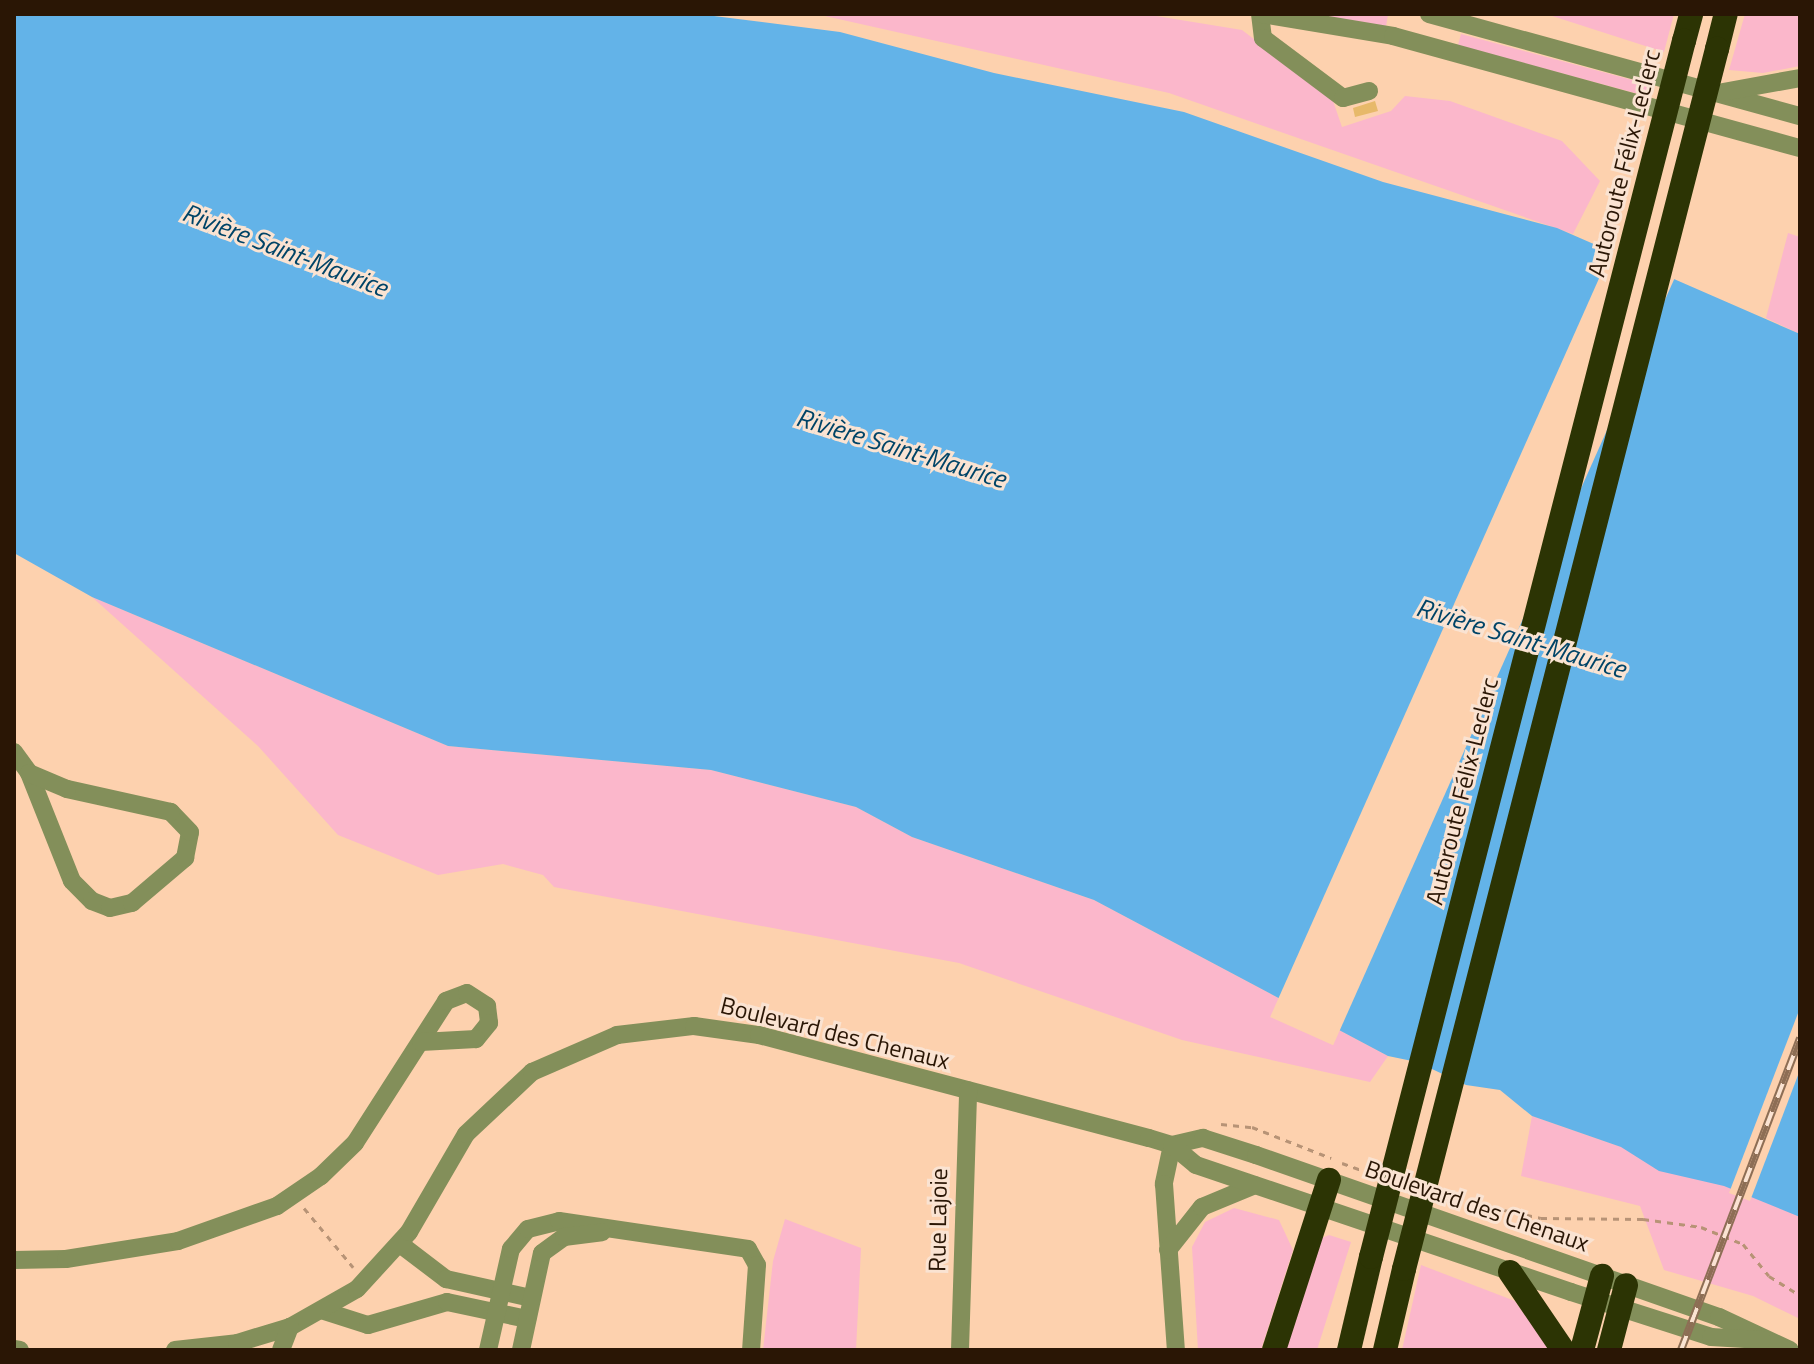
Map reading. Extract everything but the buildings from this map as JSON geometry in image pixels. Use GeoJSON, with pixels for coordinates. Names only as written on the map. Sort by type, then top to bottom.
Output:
{"type":"FeatureCollection","features":[{"type":"Feature","properties":{"kind":"highway","name":"Autoroute Félix-Leclerc"},"geometry":{"type":"LineString","coordinates":[[1349,1350],[1691,14]]}},
{"type":"Feature","properties":{"kind":"highway"},"geometry":{"type":"LineString","coordinates":[[1385,1350],[1726,14]]}},
{"type":"Feature","properties":{"kind":"highway"},"geometry":{"type":"LineString","coordinates":[[1274,1350],[1329,1180]]}},
{"type":"Feature","properties":{"kind":"highway"},"geometry":{"type":"LineString","coordinates":[[1510,1272],[1563,1350]]}},
{"type":"Feature","properties":{"kind":"highway"},"geometry":{"type":"LineString","coordinates":[[1582,1350],[1598,1288]]}},
{"type":"Feature","properties":{"kind":"highway"},"geometry":{"type":"LineString","coordinates":[[1609,1350],[1623,1296]]}},
{"type":"Feature","properties":{"kind":"street"},"geometry":{"type":"LineString","coordinates":[[1369,91],[1345,106],[1263,38],[1261,14],[1416,42],[1800,148]]}},
{"type":"Feature","properties":{"kind":"street"},"geometry":{"type":"LineString","coordinates":[[1416,42],[1426,14],[1800,116]]}},
{"type":"Feature","properties":{"kind":"street"},"geometry":{"type":"LineString","coordinates":[[1720,93],[1800,78]]}},
{"type":"Feature","properties":{"kind":"street"},"geometry":{"type":"LineString","coordinates":[[14,752],[29,773],[72,881],[98,904],[132,903],[185,858],[190,832],[171,812],[76,792],[29,773]]}},
{"type":"Feature","properties":{"kind":"street","name":"Boulevard des Chenaux"},"geometry":{"type":"LineString","coordinates":[[175,1350],[208,1348],[290,1327],[324,1311],[357,1289],[400,1244],[460,1142],[499,1099],[545,1065],[617,1035],[662,1027],[725,1028],[1172,1145],[1196,1165],[1510,1272],[1598,1288]]}},
{"type":"Feature","properties":{"kind":"street"},"geometry":{"type":"LineString","coordinates":[[14,1260],[79,1258],[166,1244],[277,1206],[321,1176],[355,1143],[421,1042]]}},
{"type":"Feature","properties":{"kind":"street","name":"Rue Lajoie"},"geometry":{"type":"LineString","coordinates":[[960,1350],[968,1090]]}},
{"type":"Feature","properties":{"kind":"street","name":"Boulevard des Chenaux"},"geometry":{"type":"LineString","coordinates":[[1172,1145],[1203,1138],[1329,1180],[1623,1296],[1711,1337],[1762,1340],[1790,1350]]}},
{"type":"Feature","properties":{"kind":"street"},"geometry":{"type":"LineString","coordinates":[[1172,1145],[1164,1184],[1176,1350]]}},
{"type":"Feature","properties":{"kind":"street"},"geometry":{"type":"LineString","coordinates":[[1168,1250],[1202,1207],[1255,1185]]}},
{"type":"Feature","properties":{"kind":"street"},"geometry":{"type":"LineString","coordinates":[[488,1350],[511,1249],[538,1224],[571,1221],[612,1231],[731,1244],[753,1252],[757,1272],[751,1350]]}},
{"type":"Feature","properties":{"kind":"street"},"geometry":{"type":"LineString","coordinates":[[521,1350],[537,1262],[552,1244],[612,1231]]}},
{"type":"Feature","properties":{"kind":"street"},"geometry":{"type":"LineString","coordinates":[[400,1244],[446,1279],[531,1298]]}},
{"type":"Feature","properties":{"kind":"street"},"geometry":{"type":"LineString","coordinates":[[324,1311],[368,1325],[441,1302],[527,1319]]}},
{"type":"Feature","properties":{"kind":"street"},"geometry":{"type":"LineString","coordinates":[[281,1350],[290,1327]]}},
{"type":"Feature","properties":{"kind":"path","name":"Boulevard des Chenaux"},"geometry":{"type":"LineString","coordinates":[[1215,1126],[1252,1127],[1376,1175]]}},
{"type":"Feature","properties":{"kind":"path","name":"Boulevard des Chenaux"},"geometry":{"type":"LineString","coordinates":[[1443,1197],[1541,1218],[1643,1219],[1701,1227],[1739,1241],[1769,1276],[1800,1295]]}},
{"type":"Feature","properties":{"kind":"path"},"geometry":{"type":"LineString","coordinates":[[315,1222],[350,1262]]}},
{"type":"Feature","properties":{"kind":"shaded area"},"geometry":{"type":"Polygon","coordinates":[[[816,14],[1144,14],[1242,30],[1332,98],[1342,127],[1391,111],[1405,96],[1450,101],[1562,141],[1600,181],[1573,234],[1169,93],[816,14]]]}},
{"type":"Feature","properties":{"kind":"shaded area"},"geometry":{"type":"Polygon","coordinates":[[[1311,14],[1384,14],[1388,15],[1386,26],[1311,14]]]}},
{"type":"Feature","properties":{"kind":"shaded area"},"geometry":{"type":"Polygon","coordinates":[[[1546,14],[1674,14],[1664,52],[1546,14]]]}},
{"type":"Feature","properties":{"kind":"shaded area"},"geometry":{"type":"Polygon","coordinates":[[[1745,14],[1800,14],[1800,66],[1763,73],[1729,70],[1745,14]]]}},
{"type":"Feature","properties":{"kind":"shaded area"},"geometry":{"type":"Polygon","coordinates":[[[1461,34],[1648,84],[1645,96],[1458,46],[1461,34]]]}},
{"type":"Feature","properties":{"kind":"shaded area"},"geometry":{"type":"Polygon","coordinates":[[[1788,233],[1800,237],[1800,334],[1766,318],[1788,233]]]}},
{"type":"Feature","properties":{"kind":"shaded area"},"geometry":{"type":"Polygon","coordinates":[[[92,597],[448,746],[711,770],[856,807],[912,837],[1094,900],[1388,1056],[1370,1082],[1182,1040],[959,963],[554,887],[543,875],[503,864],[438,875],[338,835],[258,746],[92,597]]]}},
{"type":"Feature","properties":{"kind":"shaded area"},"geometry":{"type":"Polygon","coordinates":[[[1532,1116],[1800,1209],[1800,1319],[1753,1296],[1664,1270],[1640,1206],[1521,1176],[1532,1116]]]}},
{"type":"Feature","properties":{"kind":"shaded area"},"geometry":{"type":"Polygon","coordinates":[[[1234,1208],[1279,1220],[1293,1250],[1261,1350],[1198,1350],[1192,1247],[1205,1222],[1234,1208]]]}},
{"type":"Feature","properties":{"kind":"shaded area"},"geometry":{"type":"Polygon","coordinates":[[[785,1219],[861,1248],[856,1350],[763,1350],[773,1261],[785,1219]]]}},
{"type":"Feature","properties":{"kind":"shaded area"},"geometry":{"type":"Polygon","coordinates":[[[1329,1235],[1351,1242],[1317,1350],[1285,1350],[1322,1238],[1329,1235]]]}},
{"type":"Feature","properties":{"kind":"shaded area"},"geometry":{"type":"Polygon","coordinates":[[[1421,1265],[1515,1301],[1550,1350],[1402,1350],[1421,1265]]]}},
{"type":"Feature","properties":{"kind":"water","name":"Rivière Saint-Maurice"},"geometry":{"type":"Polygon","coordinates":[[[14,14],[698,14],[840,32],[994,73],[1184,112],[1383,182],[1557,228],[1800,334],[1800,1217],[1724,1186],[1659,1171],[1621,1147],[1532,1116],[1500,1090],[1466,1085],[1417,1062],[1388,1056],[1094,900],[912,837],[856,807],[711,770],[448,746],[92,597],[14,553],[14,14]]]}},
{"type":"Feature","properties":{"kind":"pier"},"geometry":{"type":"Polygon","coordinates":[[[1613,247],[1676,275],[1333,1045],[1270,1017],[1613,247]]]}},
{"type":"Feature","properties":{"kind":"pier"},"geometry":{"type":"Polygon","coordinates":[[[1800,1008],[1800,1070],[1750,1201],[1729,1193],[1800,1008]]]}},
{"type":"Feature","properties":{"kind":"railway"},"geometry":{"type":"LineString","coordinates":[[1681,1350],[1800,1038]]}}]}
